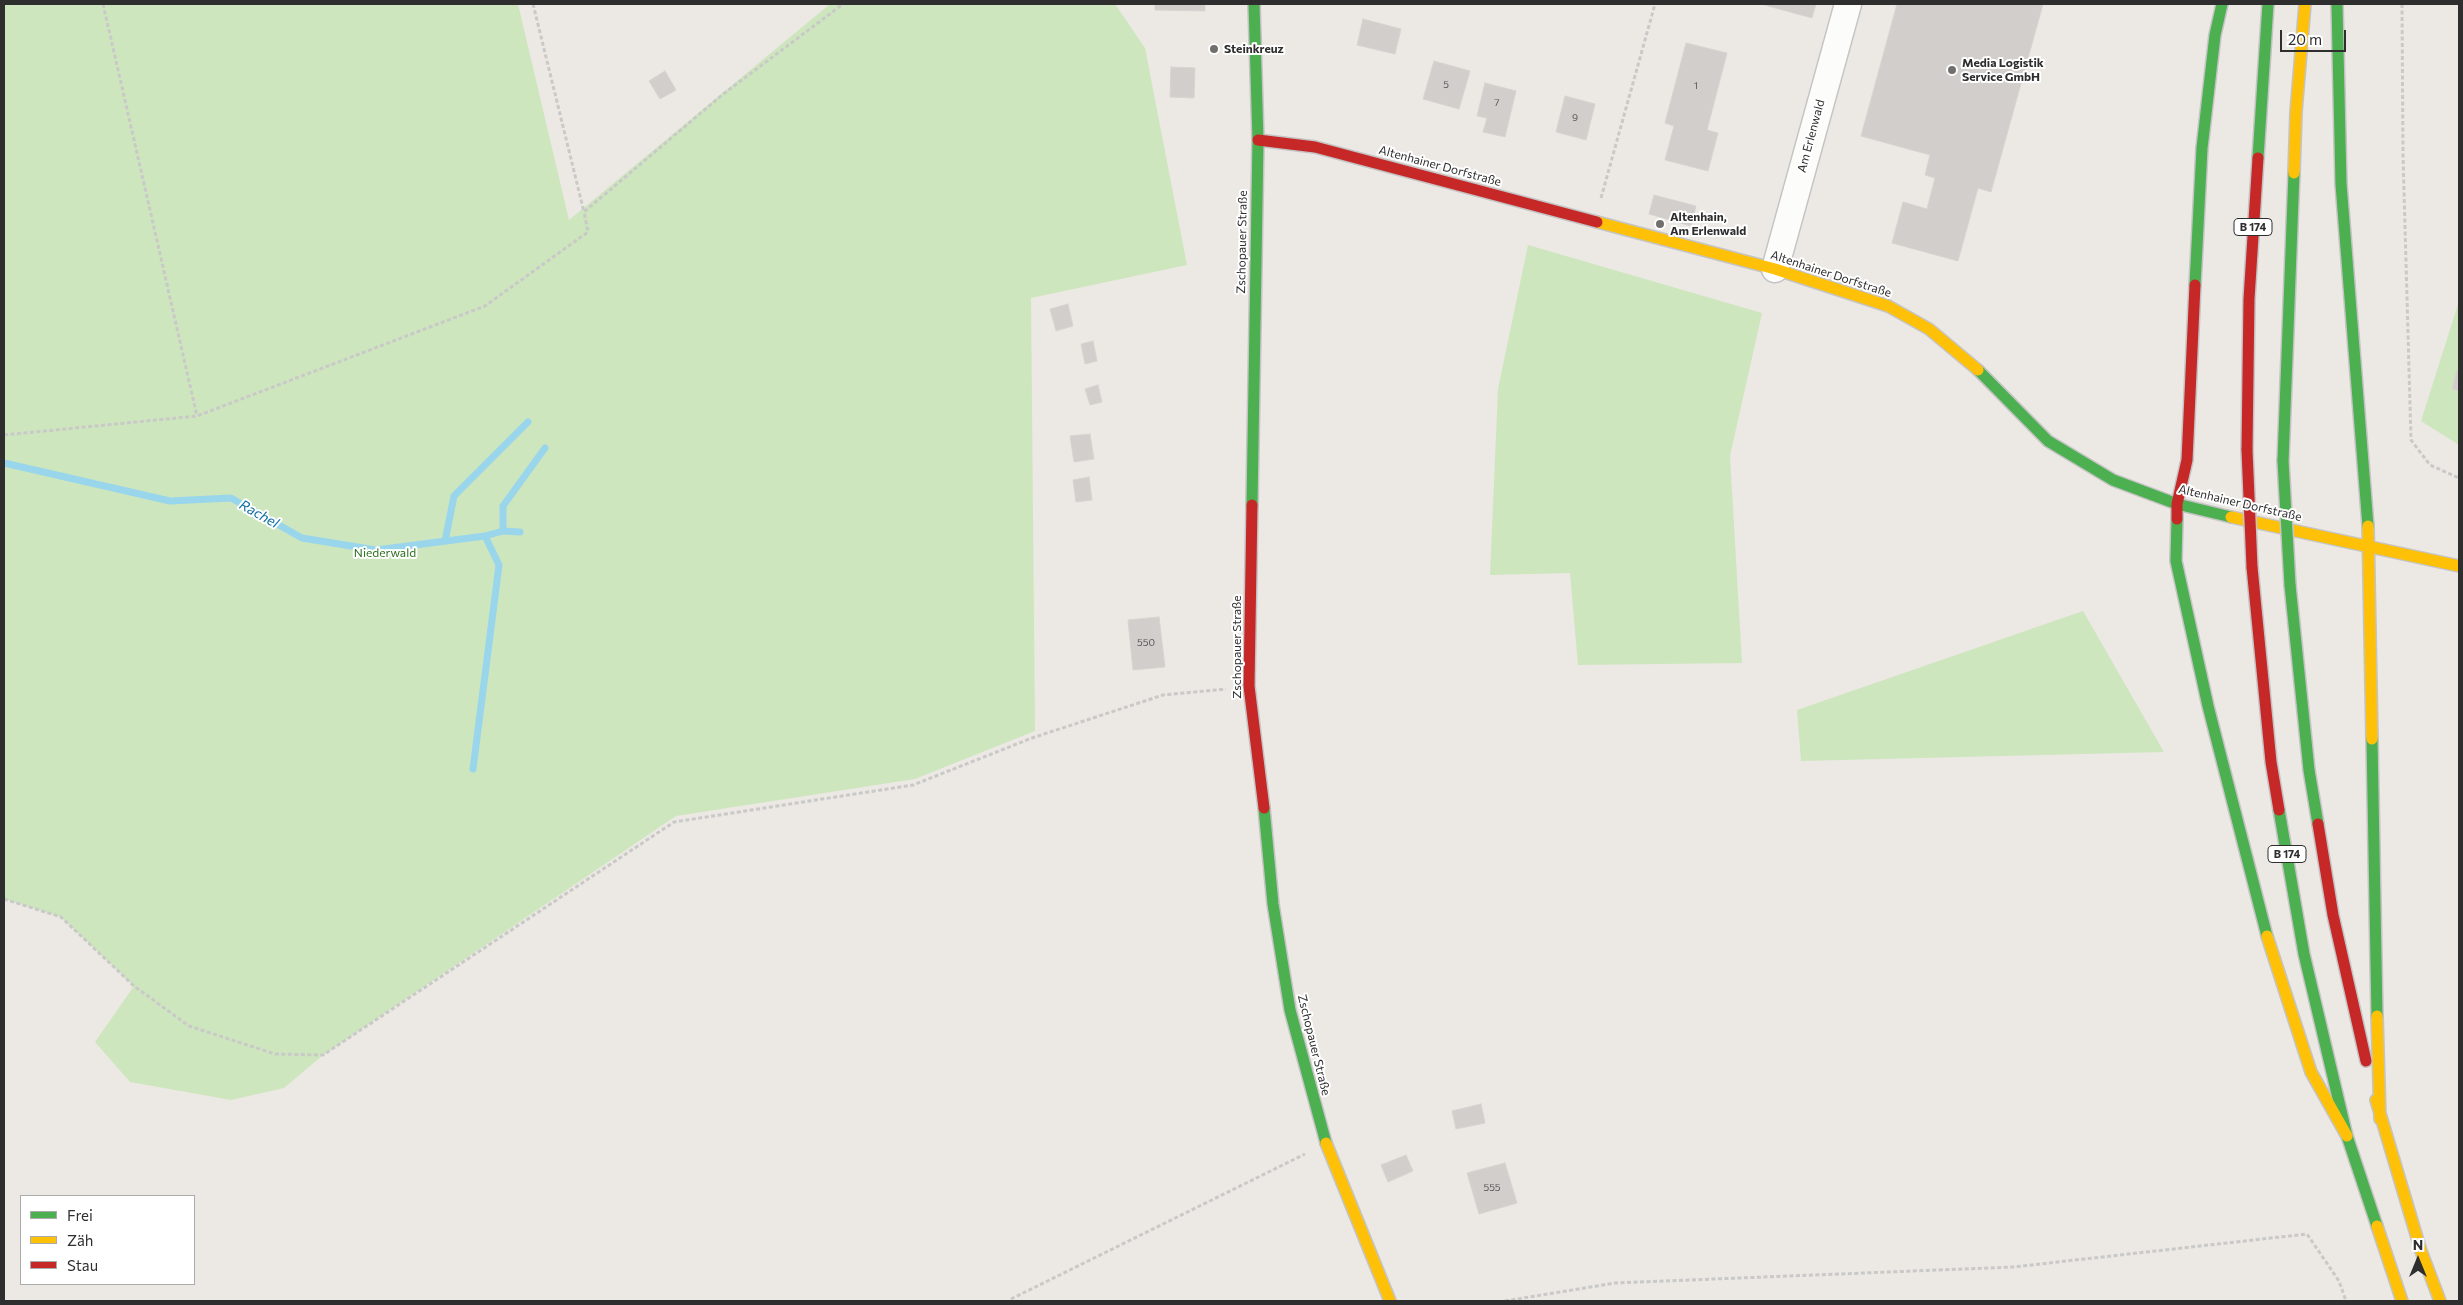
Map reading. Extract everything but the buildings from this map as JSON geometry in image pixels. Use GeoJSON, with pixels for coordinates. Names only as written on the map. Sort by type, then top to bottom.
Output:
{"type":"FeatureCollection","features":[{"type":"Feature","properties":{"kind":"main road","name":"Zschopauer Straße"},"geometry":{"type":"LineString","coordinates":[[1254,4],[1258,140],[1249,686],[1262,786],[1273,904],[1290,1010],[1326,1144],[1390,1301]]}},
{"type":"Feature","properties":{"kind":"main road"},"geometry":{"type":"LineString","coordinates":[[2222,4],[2215,35],[2202,148],[2187,460],[2177,504],[2176,561],[2208,706],[2267,937],[2310,1072],[2347,1136]]}},
{"type":"Feature","properties":{"kind":"main road","name":"B 174"},"geometry":{"type":"LineString","coordinates":[[2268,4],[2249,299],[2247,450],[2252,567],[2271,762],[2304,954],[2347,1136],[2402,1301]]}},
{"type":"Feature","properties":{"kind":"main road","name":"B 174"},"geometry":{"type":"LineString","coordinates":[[2305,4],[2296,112],[2283,461],[2285,525],[2290,585],[2309,770],[2333,915],[2380,1119],[2421,1251],[2440,1301]]}},
{"type":"Feature","properties":{"kind":"main road"},"geometry":{"type":"LineString","coordinates":[[2337,4],[2341,184],[2370,547],[2374,876],[2380,1119]]}},
{"type":"Feature","properties":{"kind":"main road","name":"Altenhainer Dorfstraße"},"geometry":{"type":"LineString","coordinates":[[1258,140],[1315,147],[1775,269],[1888,306],[1929,329],[1973,366],[2048,441],[2114,480],[2177,504],[2459,566]]}},
{"type":"Feature","properties":{"kind":"street","name":"Am Erlenwald"},"geometry":{"type":"LineString","coordinates":[[1775,269],[1848,4]]}},
{"type":"Feature","properties":{"kind":"path"},"geometry":{"type":"LineString","coordinates":[[103,4],[197,416]]}},
{"type":"Feature","properties":{"kind":"path"},"geometry":{"type":"LineString","coordinates":[[4,435],[197,416],[485,306],[588,232],[532,4]]}},
{"type":"Feature","properties":{"kind":"path"},"geometry":{"type":"LineString","coordinates":[[584,212],[681,130],[843,4]]}},
{"type":"Feature","properties":{"kind":"path"},"geometry":{"type":"LineString","coordinates":[[1595,221],[1656,4]]}},
{"type":"Feature","properties":{"kind":"path"},"geometry":{"type":"LineString","coordinates":[[2402,4],[2402,155],[2411,440],[2430,465],[2459,478]]}},
{"type":"Feature","properties":{"kind":"path"},"geometry":{"type":"LineString","coordinates":[[4,899],[61,917],[134,986],[189,1026],[275,1054],[322,1055],[674,822],[913,785],[1032,738],[1163,695],[1249,686]]}},
{"type":"Feature","properties":{"kind":"path"},"geometry":{"type":"LineString","coordinates":[[1011,1299],[1326,1144]]}},
{"type":"Feature","properties":{"kind":"path"},"geometry":{"type":"LineString","coordinates":[[1505,1301],[1615,1283],[2013,1267],[2307,1234],[2339,1281],[2346,1301]]}},
{"type":"Feature","properties":{"kind":"green space","name":"Niederwald"},"geometry":{"type":"Polygon","coordinates":[[[4,4],[518,4],[569,220],[830,4],[1115,4],[1145,48],[1187,265],[1031,298],[1035,731],[915,779],[676,816],[323,1055],[284,1088],[231,1100],[130,1082],[95,1042],[134,986],[61,917],[4,899],[4,4]]]}},
{"type":"Feature","properties":{"kind":"green space"},"geometry":{"type":"Polygon","coordinates":[[[1528,245],[1762,313],[1730,456],[1742,663],[1578,665],[1570,573],[1490,575],[1498,389],[1528,245]]]}},
{"type":"Feature","properties":{"kind":"green space"},"geometry":{"type":"Polygon","coordinates":[[[2459,301],[2459,445],[2421,421],[2459,301]]]}},
{"type":"Feature","properties":{"kind":"green space"},"geometry":{"type":"Polygon","coordinates":[[[2083,611],[2164,752],[1801,761],[1797,710],[2083,611]]]}},
{"type":"Feature","properties":{"kind":"waterway"},"geometry":{"type":"LineString","coordinates":[[445,541],[454,496],[528,422]]}},
{"type":"Feature","properties":{"kind":"waterway"},"geometry":{"type":"LineString","coordinates":[[503,531],[503,506],[545,448]]}},
{"type":"Feature","properties":{"kind":"waterway","name":"Rachel"},"geometry":{"type":"LineString","coordinates":[[4,463],[170,501],[231,498],[302,538],[376,550],[485,536],[503,531],[520,532]]}},
{"type":"Feature","properties":{"kind":"waterway"},"geometry":{"type":"LineString","coordinates":[[473,769],[499,565],[485,536]]}},
{"type":"Feature","properties":{"kind":"traffic: fast"},"geometry":{"type":"LineString","coordinates":[[1252,505],[1258,140],[1254,4]]}},
{"type":"Feature","properties":{"kind":"traffic: fast"},"geometry":{"type":"LineString","coordinates":[[2195,285],[2202,148],[2215,35],[2222,4]]}},
{"type":"Feature","properties":{"kind":"traffic: fast"},"geometry":{"type":"LineString","coordinates":[[2258,158],[2268,4]]}},
{"type":"Feature","properties":{"kind":"traffic: fast"},"geometry":{"type":"LineString","coordinates":[[2337,4],[2341,184],[2368,526]]}},
{"type":"Feature","properties":{"kind":"traffic: fast"},"geometry":{"type":"LineString","coordinates":[[2283,461],[2294,173]]}},
{"type":"Feature","properties":{"kind":"traffic: fast"},"geometry":{"type":"LineString","coordinates":[[1978,370],[2048,441],[2113,480],[2177,504],[2231,517]]}},
{"type":"Feature","properties":{"kind":"traffic: fast"},"geometry":{"type":"LineString","coordinates":[[2283,461],[2290,585]]}},
{"type":"Feature","properties":{"kind":"traffic: fast"},"geometry":{"type":"LineString","coordinates":[[2177,519],[2176,561],[2208,706],[2267,936]]}},
{"type":"Feature","properties":{"kind":"traffic: fast"},"geometry":{"type":"LineString","coordinates":[[2290,585],[2309,770],[2318,824]]}},
{"type":"Feature","properties":{"kind":"traffic: fast"},"geometry":{"type":"LineString","coordinates":[[2372,739],[2377,1016]]}},
{"type":"Feature","properties":{"kind":"traffic: fast"},"geometry":{"type":"LineString","coordinates":[[1264,808],[1273,904],[1290,1010],[1326,1143]]}},
{"type":"Feature","properties":{"kind":"traffic: fast"},"geometry":{"type":"LineString","coordinates":[[2279,810],[2304,954],[2347,1136],[2377,1226]]}},
{"type":"Feature","properties":{"kind":"traffic: slow"},"geometry":{"type":"LineString","coordinates":[[2294,173],[2296,112],[2305,4]]}},
{"type":"Feature","properties":{"kind":"traffic: slow"},"geometry":{"type":"LineString","coordinates":[[1597,222],[1775,269],[1888,306],[1929,329],[1978,370]]}},
{"type":"Feature","properties":{"kind":"traffic: slow"},"geometry":{"type":"LineString","coordinates":[[2231,517],[2459,566]]}},
{"type":"Feature","properties":{"kind":"traffic: slow"},"geometry":{"type":"LineString","coordinates":[[2368,526],[2372,739]]}},
{"type":"Feature","properties":{"kind":"traffic: slow"},"geometry":{"type":"LineString","coordinates":[[2267,936],[2311,1072],[2347,1136]]}},
{"type":"Feature","properties":{"kind":"traffic: slow"},"geometry":{"type":"LineString","coordinates":[[2377,1016],[2380,1119]]}},
{"type":"Feature","properties":{"kind":"traffic: slow"},"geometry":{"type":"LineString","coordinates":[[2376,1100],[2421,1251],[2440,1301]]}},
{"type":"Feature","properties":{"kind":"traffic: slow"},"geometry":{"type":"LineString","coordinates":[[1326,1143],[1390,1301]]}},
{"type":"Feature","properties":{"kind":"traffic: slow"},"geometry":{"type":"LineString","coordinates":[[2377,1226],[2402,1301]]}},
{"type":"Feature","properties":{"kind":"traffic: jam"},"geometry":{"type":"LineString","coordinates":[[1258,140],[1315,147],[1597,222]]}},
{"type":"Feature","properties":{"kind":"traffic: jam"},"geometry":{"type":"LineString","coordinates":[[2247,450],[2249,299],[2258,158]]}},
{"type":"Feature","properties":{"kind":"traffic: jam"},"geometry":{"type":"LineString","coordinates":[[2177,519],[2177,504],[2187,460],[2195,285]]}},
{"type":"Feature","properties":{"kind":"traffic: jam"},"geometry":{"type":"LineString","coordinates":[[2247,450],[2252,567]]}},
{"type":"Feature","properties":{"kind":"traffic: jam"},"geometry":{"type":"LineString","coordinates":[[1252,505],[1249,686],[1264,808]]}},
{"type":"Feature","properties":{"kind":"traffic: jam"},"geometry":{"type":"LineString","coordinates":[[2252,567],[2271,762],[2279,810]]}},
{"type":"Feature","properties":{"kind":"traffic: jam"},"geometry":{"type":"LineString","coordinates":[[2318,824],[2333,915],[2366,1061]]}},
{"type":"Feature","properties":{"kind":"place","name":"Steinkreuz"},"geometry":{"type":"Point","coordinates":[1214,49]}},
{"type":"Feature","properties":{"kind":"place","name":"Media Logistik Service GmbH"},"geometry":{"type":"Point","coordinates":[1952,70]}},
{"type":"Feature","properties":{"kind":"place","name":"Altenhain, Am Erlenwald"},"geometry":{"type":"Point","coordinates":[1660,224]}}]}
